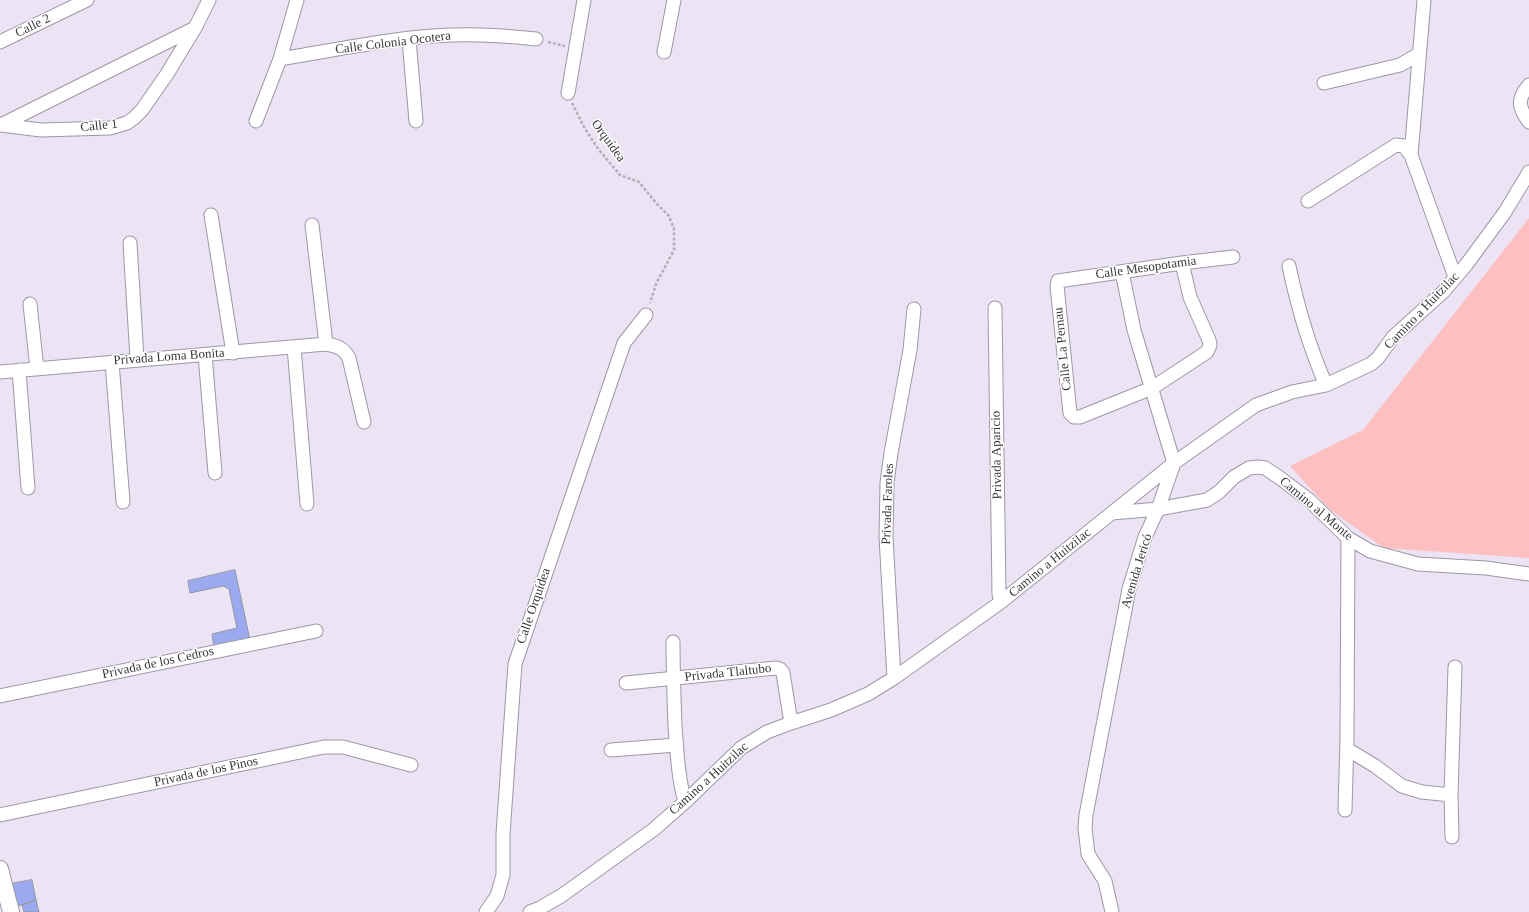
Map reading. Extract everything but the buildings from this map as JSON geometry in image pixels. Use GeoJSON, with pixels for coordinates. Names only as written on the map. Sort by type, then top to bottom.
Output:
{"type":"FeatureCollection","features":[{"type":"Feature","properties":{"kind":"street","name":"Calle 2"},"geometry":{"type":"LineString","coordinates":[[0,42],[88,0]]}},
{"type":"Feature","properties":{"kind":"street","name":"Calle 1"},"geometry":{"type":"LineString","coordinates":[[1,125],[41,130],[110,128],[134,118],[142,110],[195,28],[209,0]]}},
{"type":"Feature","properties":{"kind":"street"},"geometry":{"type":"LineString","coordinates":[[256,121],[280,59],[297,0]]}},
{"type":"Feature","properties":{"kind":"street"},"geometry":{"type":"LineString","coordinates":[[568,94],[584,0]]}},
{"type":"Feature","properties":{"kind":"street"},"geometry":{"type":"LineString","coordinates":[[664,52],[674,0]]}},
{"type":"Feature","properties":{"kind":"street"},"geometry":{"type":"LineString","coordinates":[[1411,155],[1424,0]]}},
{"type":"Feature","properties":{"kind":"street","name":"Calle 1"},"geometry":{"type":"LineString","coordinates":[[1,125],[195,28]]}},
{"type":"Feature","properties":{"kind":"street","name":"Calle Colonia Ocotera"},"geometry":{"type":"LineString","coordinates":[[280,59],[409,39],[452,35],[509,36],[536,39]]}},
{"type":"Feature","properties":{"kind":"street"},"geometry":{"type":"LineString","coordinates":[[409,39],[416,121]]}},
{"type":"Feature","properties":{"kind":"street"},"geometry":{"type":"LineString","coordinates":[[1324,83],[1400,65],[1419,54]]}},
{"type":"Feature","properties":{"kind":"street"},"geometry":{"type":"LineString","coordinates":[[1529,85],[1522,94],[1520,102],[1524,115],[1529,122]]}},
{"type":"Feature","properties":{"kind":"street"},"geometry":{"type":"LineString","coordinates":[[1308,201],[1396,145],[1404,146],[1411,155],[1456,277]]}},
{"type":"Feature","properties":{"kind":"street","name":"Camino a Huitzilac"},"geometry":{"type":"LineString","coordinates":[[530,912],[561,896],[653,830],[685,802],[741,748],[767,732],[791,722],[831,710],[862,697],[894,678],[1001,602],[1174,463],[1256,405],[1292,392],[1326,384],[1371,364],[1378,358],[1393,337],[1442,292],[1456,277],[1505,212],[1529,172]]}},
{"type":"Feature","properties":{"kind":"street"},"geometry":{"type":"LineString","coordinates":[[211,215],[233,353]]}},
{"type":"Feature","properties":{"kind":"street"},"geometry":{"type":"LineString","coordinates":[[312,225],[332,345],[346,352],[349,358],[364,422]]}},
{"type":"Feature","properties":{"kind":"street"},"geometry":{"type":"LineString","coordinates":[[130,243],[138,359]]}},
{"type":"Feature","properties":{"kind":"street","name":"Calle Mesopotamia"},"geometry":{"type":"LineString","coordinates":[[1058,281],[1233,257]]}},
{"type":"Feature","properties":{"kind":"street"},"geometry":{"type":"LineString","coordinates":[[1152,388],[1206,352],[1210,345],[1190,297],[1182,263]]}},
{"type":"Feature","properties":{"kind":"street"},"geometry":{"type":"LineString","coordinates":[[1289,266],[1296,303],[1312,353],[1326,384]]}},
{"type":"Feature","properties":{"kind":"street"},"geometry":{"type":"LineString","coordinates":[[1122,272],[1134,330],[1174,463]]}},
{"type":"Feature","properties":{"kind":"street","name":"Calle La Pernau"},"geometry":{"type":"LineString","coordinates":[[1058,281],[1057,286],[1070,413],[1074,417],[1080,417],[1152,388]]}},
{"type":"Feature","properties":{"kind":"street"},"geometry":{"type":"LineString","coordinates":[[30,304],[37,369]]}},
{"type":"Feature","properties":{"kind":"street","name":"Privada Aparicio"},"geometry":{"type":"LineString","coordinates":[[995,308],[999,594],[1001,602]]}},
{"type":"Feature","properties":{"kind":"street","name":"Privada Faroles"},"geometry":{"type":"LineString","coordinates":[[894,678],[886,537],[887,483],[890,453],[910,350],[914,309]]}},
{"type":"Feature","properties":{"kind":"street","name":"Calle Orquídea"},"geometry":{"type":"LineString","coordinates":[[486,912],[497,896],[503,875],[503,834],[515,664],[624,343],[646,315]]}},
{"type":"Feature","properties":{"kind":"street","name":"Privada Loma Bonita"},"geometry":{"type":"LineString","coordinates":[[0,372],[138,359],[332,345]]}},
{"type":"Feature","properties":{"kind":"street"},"geometry":{"type":"LineString","coordinates":[[294,347],[307,504]]}},
{"type":"Feature","properties":{"kind":"street"},"geometry":{"type":"LineString","coordinates":[[205,355],[215,473]]}},
{"type":"Feature","properties":{"kind":"street"},"geometry":{"type":"LineString","coordinates":[[112,362],[124,502]]}},
{"type":"Feature","properties":{"kind":"street"},"geometry":{"type":"LineString","coordinates":[[19,370],[28,488]]}},
{"type":"Feature","properties":{"kind":"street","name":"Avenida Jericó"},"geometry":{"type":"LineString","coordinates":[[1112,912],[1105,881],[1088,854],[1085,828],[1086,816],[1129,589],[1145,537],[1158,509],[1174,463]]}},
{"type":"Feature","properties":{"kind":"street","name":"Camino al Monte"},"geometry":{"type":"LineString","coordinates":[[1112,513],[1158,509],[1201,502],[1219,492],[1234,477],[1249,468],[1265,468],[1309,500],[1348,538],[1370,551],[1418,564],[1486,568],[1529,574]]}},
{"type":"Feature","properties":{"kind":"street"},"geometry":{"type":"LineString","coordinates":[[1345,810],[1347,750],[1348,538]]}},
{"type":"Feature","properties":{"kind":"street","name":"Privada de los Cedros"},"geometry":{"type":"LineString","coordinates":[[0,696],[316,631]]}},
{"type":"Feature","properties":{"kind":"street"},"geometry":{"type":"LineString","coordinates":[[626,683],[673,679],[673,642]]}},
{"type":"Feature","properties":{"kind":"street"},"geometry":{"type":"LineString","coordinates":[[1452,838],[1450,795],[1455,667]]}},
{"type":"Feature","properties":{"kind":"street","name":"Privada Tlaltubo"},"geometry":{"type":"LineString","coordinates":[[685,802],[680,783],[676,745],[673,679],[776,668],[780,669],[783,673],[791,722]]}},
{"type":"Feature","properties":{"kind":"street"},"geometry":{"type":"LineString","coordinates":[[611,750],[676,745]]}},
{"type":"Feature","properties":{"kind":"street","name":"Privada de los Pinos"},"geometry":{"type":"LineString","coordinates":[[0,815],[324,747],[343,747],[411,765]]}},
{"type":"Feature","properties":{"kind":"street"},"geometry":{"type":"LineString","coordinates":[[1347,750],[1375,766],[1402,786],[1422,792],[1450,795]]}},
{"type":"Feature","properties":{"kind":"street"},"geometry":{"type":"LineString","coordinates":[[1,880],[10,912]]}},
{"type":"Feature","properties":{"kind":"path"},"geometry":{"type":"LineString","coordinates":[[536,39],[577,48]]}},
{"type":"Feature","properties":{"kind":"path","name":"Orquídea"},"geometry":{"type":"LineString","coordinates":[[568,94],[585,129],[599,150],[620,175],[639,182],[669,216],[674,229],[674,250],[656,284],[646,315]]}},
{"type":"Feature","properties":{"kind":"shaded area"},"geometry":{"type":"Polygon","coordinates":[[[1529,218],[1529,558],[1384,548],[1329,509],[1290,466],[1363,430],[1529,218]]]}}]}
